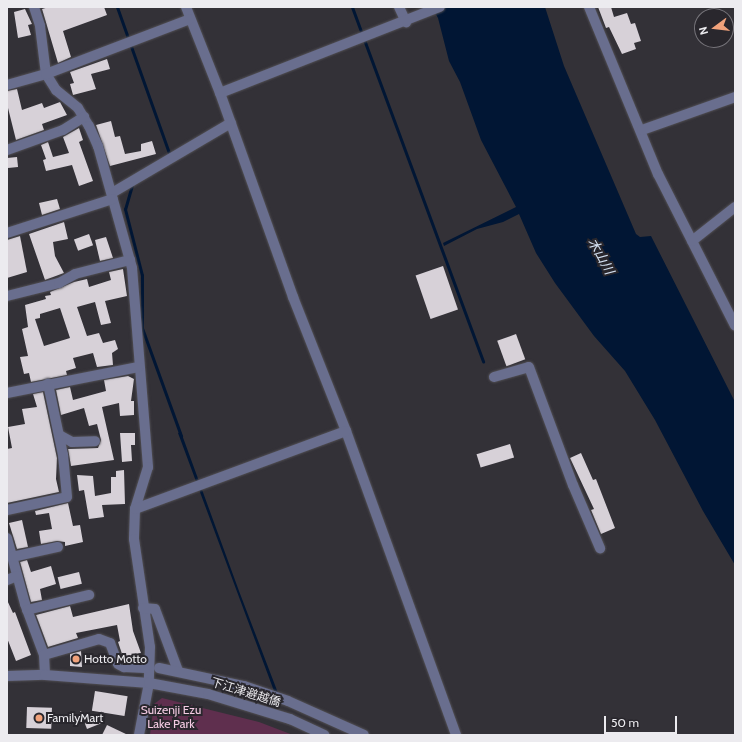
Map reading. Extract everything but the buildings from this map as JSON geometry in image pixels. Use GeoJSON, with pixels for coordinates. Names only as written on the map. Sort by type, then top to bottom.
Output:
{"type":"FeatureCollection","features":[{"type":"Feature","properties":{"kind":"street"},"geometry":{"type":"LineString","coordinates":[[34,7],[40,26],[46,74],[56,90],[78,108],[98,146],[130,260],[138,367],[148,467],[135,509],[134,539],[143,608],[150,647],[152,683],[139,735]]}},
{"type":"Feature","properties":{"kind":"street"},"geometry":{"type":"LineString","coordinates":[[186,7],[220,93],[293,297],[346,432],[456,735]]}},
{"type":"Feature","properties":{"kind":"street"},"geometry":{"type":"LineString","coordinates":[[399,7],[406,22]]}},
{"type":"Feature","properties":{"kind":"street"},"geometry":{"type":"LineString","coordinates":[[220,93],[406,22],[440,7]]}},
{"type":"Feature","properties":{"kind":"street"},"geometry":{"type":"LineString","coordinates":[[589,7],[642,130],[658,174],[735,326]]}},
{"type":"Feature","properties":{"kind":"street"},"geometry":{"type":"LineString","coordinates":[[7,85],[46,74],[190,19]]}},
{"type":"Feature","properties":{"kind":"street"},"geometry":{"type":"LineString","coordinates":[[642,130],[735,97]]}},
{"type":"Feature","properties":{"kind":"street"},"geometry":{"type":"LineString","coordinates":[[7,150],[63,130],[84,117]]}},
{"type":"Feature","properties":{"kind":"street"},"geometry":{"type":"LineString","coordinates":[[7,233],[113,196],[231,123]]}},
{"type":"Feature","properties":{"kind":"street"},"geometry":{"type":"LineString","coordinates":[[692,241],[735,207]]}},
{"type":"Feature","properties":{"kind":"street"},"geometry":{"type":"LineString","coordinates":[[7,296],[59,283],[76,274],[130,260]]}},
{"type":"Feature","properties":{"kind":"street"},"geometry":{"type":"LineString","coordinates":[[7,393],[138,367]]}},
{"type":"Feature","properties":{"kind":"street"},"geometry":{"type":"LineString","coordinates":[[494,377],[529,367],[573,485],[600,548]]}},
{"type":"Feature","properties":{"kind":"street"},"geometry":{"type":"LineString","coordinates":[[7,510],[67,497],[59,435],[48,384]]}},
{"type":"Feature","properties":{"kind":"street"},"geometry":{"type":"LineString","coordinates":[[135,509],[346,432]]}},
{"type":"Feature","properties":{"kind":"street"},"geometry":{"type":"LineString","coordinates":[[59,435],[72,442],[94,441]]}},
{"type":"Feature","properties":{"kind":"street"},"geometry":{"type":"LineString","coordinates":[[7,538],[27,610],[44,655],[45,675]]}},
{"type":"Feature","properties":{"kind":"street"},"geometry":{"type":"LineString","coordinates":[[12,557],[58,548]]}},
{"type":"Feature","properties":{"kind":"street"},"geometry":{"type":"LineString","coordinates":[[7,580],[17,576]]}},
{"type":"Feature","properties":{"kind":"street"},"geometry":{"type":"LineString","coordinates":[[27,610],[90,595]]}},
{"type":"Feature","properties":{"kind":"street"},"geometry":{"type":"LineString","coordinates":[[143,608],[155,609],[178,671]]}},
{"type":"Feature","properties":{"kind":"street"},"geometry":{"type":"LineString","coordinates":[[44,655],[99,639],[110,643],[118,664],[124,667],[145,668]]}},
{"type":"Feature","properties":{"kind":"street"},"geometry":{"type":"LineString","coordinates":[[159,668],[244,686],[288,701],[364,735]]}},
{"type":"Feature","properties":{"kind":"street","name":"下江津避越僑"},"geometry":{"type":"LineString","coordinates":[[7,676],[45,675],[152,683],[208,694],[290,719],[325,735]]}},
{"type":"Feature","properties":{"kind":"green space","name":"Suizenji Ezu Lake Park"},"geometry":{"type":"Polygon","coordinates":[[[162,698],[259,722],[293,735],[150,735],[154,704],[162,698]]]}},
{"type":"Feature","properties":{"kind":"water","name":"木山川"},"geometry":{"type":"Polygon","coordinates":[[[432,7],[545,7],[564,66],[636,234],[640,237],[651,236],[735,402],[735,565],[703,511],[655,420],[625,371],[594,336],[555,283],[536,253],[519,214],[503,222],[477,229],[444,246],[443,243],[516,207],[481,140],[460,82],[449,61],[438,18],[432,7]]]}},
{"type":"Feature","properties":{"kind":"water"},"geometry":{"type":"Polygon","coordinates":[[[181,432],[278,693],[274,691],[178,433],[181,432]]]}},
{"type":"Feature","properties":{"kind":"waterway"},"geometry":{"type":"LineString","coordinates":[[117,7],[170,156]]}},
{"type":"Feature","properties":{"kind":"waterway"},"geometry":{"type":"LineString","coordinates":[[352,7],[483,362]]}},
{"type":"Feature","properties":{"kind":"waterway"},"geometry":{"type":"LineString","coordinates":[[132,185],[125,209],[142,275],[142,328],[181,436]]}},
{"type":"Feature","properties":{"kind":"place","name":"Hotto Motto"},"geometry":{"type":"Point","coordinates":[76,659]}},
{"type":"Feature","properties":{"kind":"place","name":"FamilyMart"},"geometry":{"type":"Point","coordinates":[39,718]}}]}
